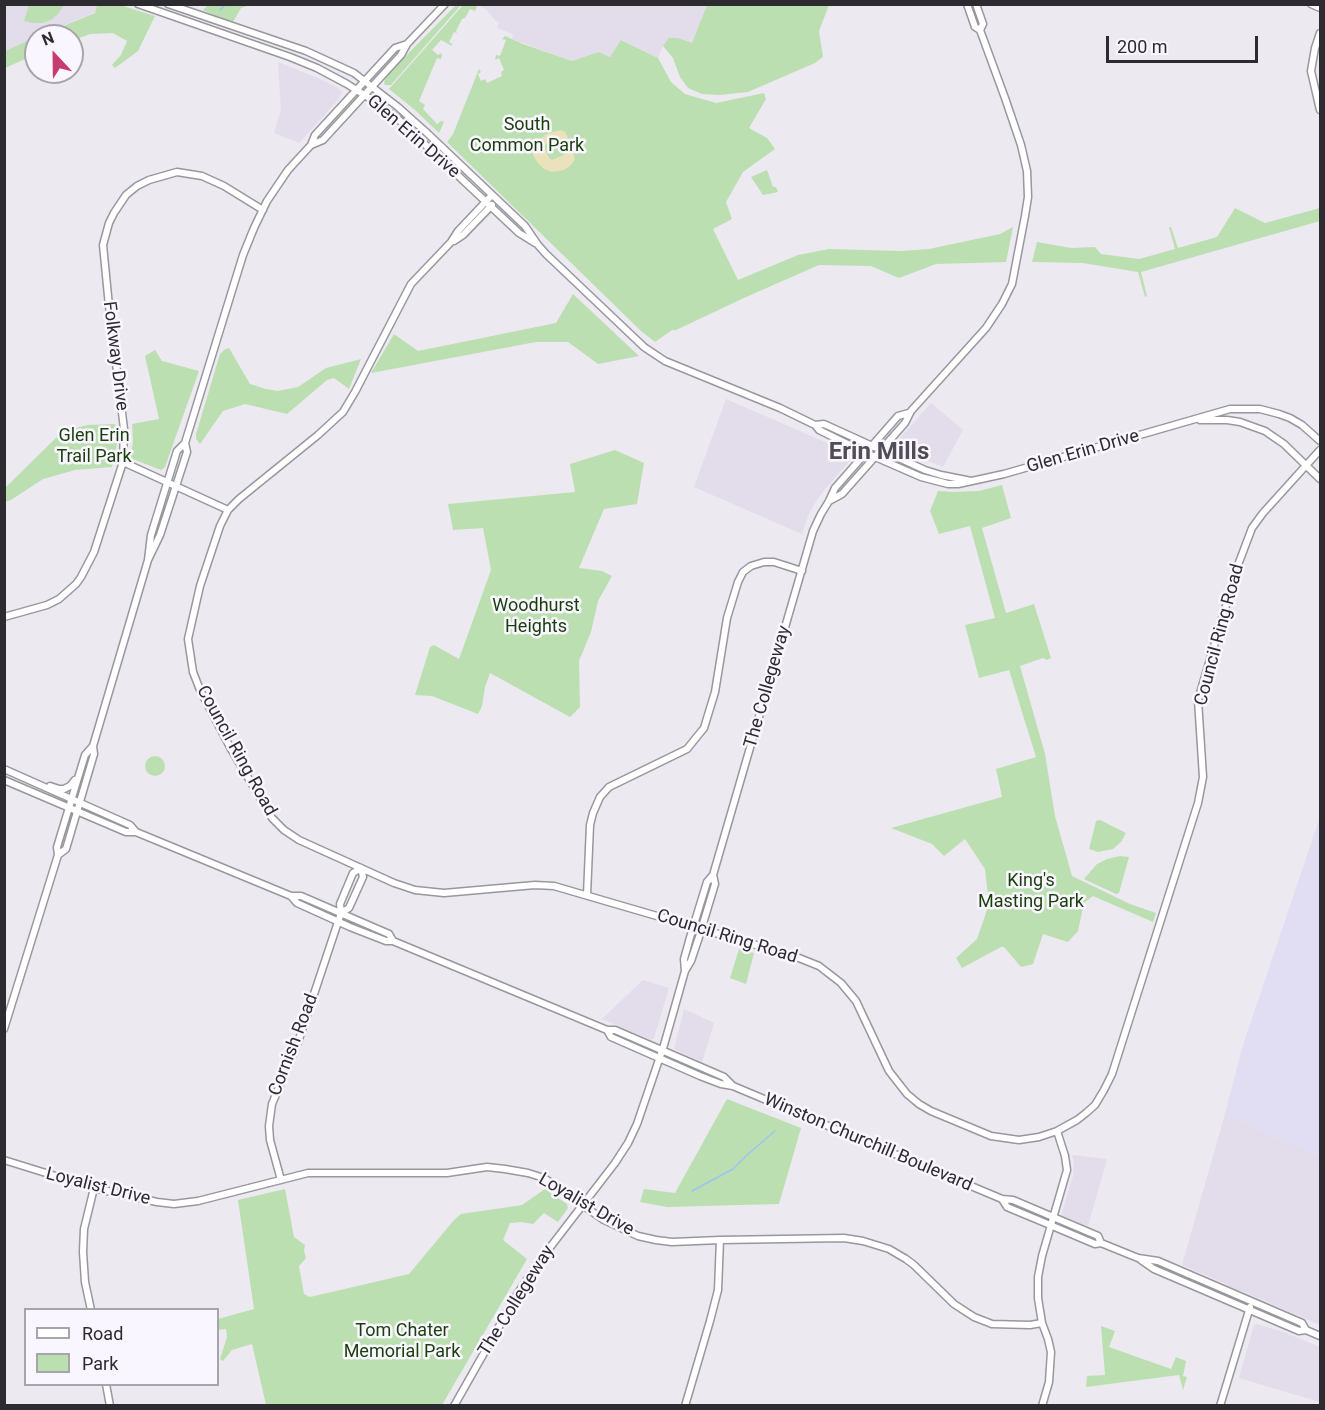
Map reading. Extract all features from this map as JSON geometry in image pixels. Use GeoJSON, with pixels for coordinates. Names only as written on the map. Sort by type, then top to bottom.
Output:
{"type":"FeatureCollection","features":[{"type":"Feature","properties":{"kind":"street","name":"Glen Erin Drive"},"geometry":{"type":"LineString","coordinates":[[138,4],[303,62],[357,90],[409,128],[519,234],[538,245]]}},
{"type":"Feature","properties":{"kind":"street","name":"Glen Erin Drive"},"geometry":{"type":"LineString","coordinates":[[168,4],[306,51],[354,73],[416,123],[495,197],[525,226],[538,245],[644,347],[665,361],[771,405],[815,425],[819,430],[866,453],[921,477],[948,484],[958,484],[1004,474],[1230,409],[1260,409],[1290,418],[1320,441]]}},
{"type":"Feature","properties":{"kind":"street"},"geometry":{"type":"LineString","coordinates":[[311,145],[323,140],[444,4]]}},
{"type":"Feature","properties":{"kind":"street","name":"The Collegeway"},"geometry":{"type":"LineString","coordinates":[[829,501],[842,494],[905,423],[909,413],[986,328],[1008,294],[1014,276],[1026,216],[1028,184],[1025,158],[980,30],[975,27],[967,4]]}},
{"type":"Feature","properties":{"kind":"street","name":"The Collegeway"},"geometry":{"type":"LineString","coordinates":[[976,4],[983,24],[980,30]]}},
{"type":"Feature","properties":{"kind":"street"},"geometry":{"type":"LineString","coordinates":[[1311,4],[1320,8]]}},
{"type":"Feature","properties":{"kind":"street"},"geometry":{"type":"LineString","coordinates":[[1320,33],[1311,71],[1320,110]]}},
{"type":"Feature","properties":{"kind":"street"},"geometry":{"type":"LineString","coordinates":[[148,560],[151,535],[177,451],[185,442],[243,255],[263,210],[278,184],[311,145],[315,135],[396,48],[407,44]]}},
{"type":"Feature","properties":{"kind":"street","name":"Folkway Drive"},"geometry":{"type":"LineString","coordinates":[[4,617],[47,605],[59,599],[76,584],[94,552],[123,462],[124,429],[103,245],[114,213],[126,195],[137,186],[177,172],[202,176],[224,186],[263,210]]}},
{"type":"Feature","properties":{"kind":"street","name":"Council Ring Road"},"geometry":{"type":"LineString","coordinates":[[495,197],[458,231],[451,242],[411,284],[343,412],[228,510],[217,534],[200,586],[188,639],[193,672],[231,749],[272,818],[284,830],[299,840],[415,890],[435,892],[544,885],[563,888],[804,960],[824,969],[835,977],[860,1007],[893,1077],[907,1094],[925,1108],[981,1133],[1000,1138],[1029,1139],[1057,1131],[1077,1120],[1095,1105],[1112,1074],[1198,803],[1203,777],[1198,700],[1238,565],[1252,528],[1320,450]]}},
{"type":"Feature","properties":{"kind":"street","name":"The Collegeway"},"geometry":{"type":"LineString","coordinates":[[685,971],[684,959],[707,882],[713,875],[813,531],[835,488],[898,416],[909,413]]}},
{"type":"Feature","properties":{"kind":"street","name":"Glen Erin Drive"},"geometry":{"type":"LineString","coordinates":[[1193,420],[1227,420],[1249,424],[1275,436],[1320,479]]}},
{"type":"Feature","properties":{"kind":"street","name":"Glen Erin Drive"},"geometry":{"type":"LineString","coordinates":[[815,425],[824,424],[924,470],[972,481]]}},
{"type":"Feature","properties":{"kind":"street"},"geometry":{"type":"LineString","coordinates":[[58,855],[66,849],[94,754],[93,746],[148,560],[160,535],[187,452],[185,442]]}},
{"type":"Feature","properties":{"kind":"street"},"geometry":{"type":"LineString","coordinates":[[123,462],[228,510]]}},
{"type":"Feature","properties":{"kind":"street"},"geometry":{"type":"LineString","coordinates":[[587,895],[590,825],[600,796],[609,786],[687,748],[704,728],[715,692],[727,618],[743,572],[751,566],[764,562],[774,562],[802,571]]}},
{"type":"Feature","properties":{"kind":"street"},"geometry":{"type":"LineString","coordinates":[[24,779],[28,776],[59,789],[66,788],[73,783],[85,755],[93,746]]}},
{"type":"Feature","properties":{"kind":"street"},"geometry":{"type":"LineString","coordinates":[[4,1029],[58,855],[57,848],[85,755]]}},
{"type":"Feature","properties":{"kind":"street","name":"Winston Churchill Boulevard"},"geometry":{"type":"LineString","coordinates":[[4,769],[130,825],[136,832]]}},
{"type":"Feature","properties":{"kind":"street","name":"Winston Churchill Boulevard"},"geometry":{"type":"LineString","coordinates":[[4,780],[126,832],[136,832],[291,896],[302,896],[389,933],[393,941]]}},
{"type":"Feature","properties":{"kind":"street","name":"Cornish Road"},"geometry":{"type":"LineString","coordinates":[[281,1180],[270,1140],[269,1114],[298,1039],[341,913],[350,908],[363,877],[361,868]]}},
{"type":"Feature","properties":{"kind":"street","name":"The Collegeway"},"geometry":{"type":"LineString","coordinates":[[454,1406],[518,1293],[628,1143],[637,1124],[662,1050],[685,971],[691,961],[715,884],[713,875]]}},
{"type":"Feature","properties":{"kind":"street","name":"Winston Churchill Boulevard"},"geometry":{"type":"LineString","coordinates":[[291,896],[297,903],[386,941],[393,941],[607,1030],[615,1030],[662,1050],[723,1077],[733,1086]]}},
{"type":"Feature","properties":{"kind":"street","name":"Winston Churchill Boulevard"},"geometry":{"type":"LineString","coordinates":[[607,1030],[611,1037],[659,1058],[721,1084],[733,1086],[1002,1199],[1012,1200],[1098,1236],[1101,1244]]}},
{"type":"Feature","properties":{"kind":"street"},"geometry":{"type":"LineString","coordinates":[[1042,1406],[1049,1382],[1050,1352],[1042,1323],[1038,1278],[1042,1256],[1067,1170],[1057,1131]]}},
{"type":"Feature","properties":{"kind":"street","name":"Loyalist Drive"},"geometry":{"type":"LineString","coordinates":[[4,1160],[94,1188],[174,1204],[198,1201],[317,1173],[447,1173],[487,1167],[528,1173],[544,1178],[604,1220],[638,1236],[672,1242],[844,1238],[863,1241],[889,1249],[915,1265],[954,1304],[974,1317],[992,1324],[1042,1323]]}},
{"type":"Feature","properties":{"kind":"street"},"geometry":{"type":"LineString","coordinates":[[91,1308],[82,1252],[84,1229],[94,1188]]}},
{"type":"Feature","properties":{"kind":"street","name":"Winston Churchill Boulevard"},"geometry":{"type":"LineString","coordinates":[[1002,1199],[1007,1207],[1051,1226],[1095,1244],[1101,1244],[1138,1258],[1158,1261],[1302,1323],[1306,1330]]}},
{"type":"Feature","properties":{"kind":"street"},"geometry":{"type":"LineString","coordinates":[[685,1406],[718,1290],[720,1240]]}},
{"type":"Feature","properties":{"kind":"street","name":"Winston Churchill Boulevard"},"geometry":{"type":"LineString","coordinates":[[1138,1258],[1154,1269],[1299,1330],[1306,1330],[1320,1336]]}},
{"type":"Feature","properties":{"kind":"street"},"geometry":{"type":"LineString","coordinates":[[1220,1406],[1252,1301]]}},
{"type":"Feature","properties":{"kind":"street"},"geometry":{"type":"LineString","coordinates":[[106,1386],[110,1406]]}},
{"type":"Feature","properties":{"kind":"shaded area"},"geometry":{"type":"Polygon","coordinates":[[[5,5],[97,5],[95,12],[67,24],[24,24],[24,42],[5,51],[5,5]]]}},
{"type":"Feature","properties":{"kind":"shaded area"},"geometry":{"type":"Polygon","coordinates":[[[477,5],[707,5],[692,44],[678,38],[663,46],[658,58],[622,40],[610,57],[599,52],[572,61],[512,39],[513,34],[497,28],[499,22],[487,10],[477,5]]]}},
{"type":"Feature","properties":{"kind":"shaded area"},"geometry":{"type":"Polygon","coordinates":[[[278,62],[335,86],[342,92],[338,100],[299,143],[274,133],[281,110],[278,62]]]}},
{"type":"Feature","properties":{"kind":"shaded area"},"geometry":{"type":"Polygon","coordinates":[[[726,399],[855,455],[815,503],[802,534],[694,487],[726,399]]]}},
{"type":"Feature","properties":{"kind":"shaded area"},"geometry":{"type":"Polygon","coordinates":[[[931,403],[963,430],[943,467],[894,448],[894,445],[931,403]]]}},
{"type":"Feature","properties":{"kind":"shaded area"},"geometry":{"type":"Polygon","coordinates":[[[1320,817],[1320,1157],[1225,1114],[1243,1045],[1320,817]]]}},
{"type":"Feature","properties":{"kind":"shaded area"},"geometry":{"type":"Polygon","coordinates":[[[643,980],[669,988],[654,1038],[651,1040],[602,1019],[643,980]]]}},
{"type":"Feature","properties":{"kind":"shaded area"},"geometry":{"type":"Polygon","coordinates":[[[684,1009],[714,1023],[702,1062],[674,1049],[684,1009]]]}},
{"type":"Feature","properties":{"kind":"shaded area"},"geometry":{"type":"Polygon","coordinates":[[[1225,1114],[1320,1157],[1320,1325],[1182,1265],[1225,1114]]]}},
{"type":"Feature","properties":{"kind":"shaded area"},"geometry":{"type":"Polygon","coordinates":[[[1072,1155],[1107,1159],[1088,1226],[1063,1216],[1062,1213],[1073,1176],[1072,1155]]]}},
{"type":"Feature","properties":{"kind":"shaded area"},"geometry":{"type":"Polygon","coordinates":[[[1256,1324],[1284,1332],[1320,1347],[1320,1402],[1239,1378],[1256,1324]]]}},
{"type":"Feature","properties":{"kind":"green space"},"geometry":{"type":"Polygon","coordinates":[[[29,4],[64,5],[51,20],[33,23],[24,21],[29,4]]]}},
{"type":"Feature","properties":{"kind":"green space"},"geometry":{"type":"Polygon","coordinates":[[[209,4],[250,5],[241,8],[233,22],[203,10],[209,4]]]}},
{"type":"Feature","properties":{"kind":"green space"},"geometry":{"type":"Polygon","coordinates":[[[97,5],[120,5],[155,16],[138,51],[115,68],[112,65],[121,55],[127,41],[113,33],[84,36],[84,24],[68,24],[95,13],[97,5]]]}},
{"type":"Feature","properties":{"kind":"green space"},"geometry":{"type":"Polygon","coordinates":[[[456,5],[461,5],[391,85],[385,85],[387,75],[456,5]]]}},
{"type":"Feature","properties":{"kind":"green space"},"geometry":{"type":"Polygon","coordinates":[[[463,5],[477,7],[475,11],[470,9],[462,19],[457,33],[454,32],[449,42],[452,46],[441,40],[432,50],[438,55],[441,53],[441,59],[437,58],[419,101],[425,105],[423,109],[437,124],[444,122],[439,133],[389,89],[463,5]]]}},
{"type":"Feature","properties":{"kind":"green space"},"geometry":{"type":"Polygon","coordinates":[[[707,5],[829,5],[819,31],[823,57],[815,63],[748,92],[702,94],[688,88],[680,77],[673,58],[663,46],[669,38],[678,38],[692,43],[707,5]]]}},
{"type":"Feature","properties":{"kind":"green space","name":"South Common Park"},"geometry":{"type":"Polygon","coordinates":[[[505,36],[572,61],[599,52],[610,57],[621,40],[658,58],[671,82],[685,94],[716,103],[764,93],[766,99],[749,128],[767,138],[775,149],[743,172],[726,202],[732,219],[713,229],[738,280],[798,255],[829,249],[902,251],[929,249],[1000,234],[1013,227],[1006,262],[936,264],[899,278],[871,266],[819,265],[672,330],[655,342],[447,142],[453,134],[479,69],[481,72],[478,74],[481,81],[485,79],[487,83],[502,76],[501,72],[504,70],[499,58],[495,60],[496,55],[500,56],[506,40],[502,39],[505,36]]]}},
{"type":"Feature","properties":{"kind":"green space"},"geometry":{"type":"Polygon","coordinates":[[[24,42],[24,59],[5,68],[5,51],[24,42]]]}},
{"type":"Feature","properties":{"kind":"green space"},"geometry":{"type":"Polygon","coordinates":[[[767,170],[773,187],[776,187],[778,192],[763,195],[751,177],[767,170]]]}},
{"type":"Feature","properties":{"kind":"green space"},"geometry":{"type":"Polygon","coordinates":[[[1235,208],[1265,223],[1320,208],[1320,221],[1141,272],[1147,296],[1145,297],[1138,272],[1083,263],[1032,262],[1037,242],[1071,248],[1095,247],[1101,254],[1139,259],[1175,249],[1169,227],[1171,227],[1178,248],[1217,237],[1235,208]]]}},
{"type":"Feature","properties":{"kind":"green space"},"geometry":{"type":"Polygon","coordinates":[[[573,294],[639,356],[598,364],[568,342],[536,342],[371,373],[394,334],[418,351],[556,323],[573,294]]]}},
{"type":"Feature","properties":{"kind":"green space"},"geometry":{"type":"Polygon","coordinates":[[[229,348],[250,384],[278,391],[298,387],[326,368],[361,359],[349,389],[334,378],[327,380],[287,414],[245,404],[223,411],[200,444],[196,439],[196,434],[220,354],[229,348]]]}},
{"type":"Feature","properties":{"kind":"green space"},"geometry":{"type":"Polygon","coordinates":[[[155,350],[162,361],[199,371],[165,467],[161,470],[130,458],[133,442],[132,424],[159,419],[145,356],[155,350]]]}},
{"type":"Feature","properties":{"kind":"green space","name":"Glen Erin Trail Park"},"geometry":{"type":"Polygon","coordinates":[[[115,424],[118,439],[112,467],[75,470],[43,479],[5,502],[5,488],[63,431],[88,425],[115,424]]]}},
{"type":"Feature","properties":{"kind":"green space","name":"Woodhurst Heights"},"geometry":{"type":"Polygon","coordinates":[[[615,450],[644,463],[637,504],[604,509],[579,568],[602,571],[612,576],[598,601],[591,632],[579,661],[580,707],[570,717],[490,673],[478,714],[432,696],[415,695],[430,647],[434,645],[459,659],[491,570],[483,528],[453,530],[448,504],[575,492],[570,464],[615,450]]]}},
{"type":"Feature","properties":{"kind":"green space","name":"King's Masting Park"},"geometry":{"type":"Polygon","coordinates":[[[1002,485],[1011,518],[982,528],[1006,613],[1034,604],[1051,658],[1047,660],[1043,658],[1020,666],[1045,754],[1055,816],[1072,876],[1130,904],[1156,913],[1153,922],[1093,896],[1084,903],[1078,931],[1068,942],[1043,934],[1033,964],[1021,967],[1004,947],[1001,947],[962,968],[956,958],[977,939],[989,904],[985,869],[965,839],[944,856],[932,844],[891,828],[1002,797],[996,769],[1036,757],[1009,670],[979,678],[965,625],[995,618],[970,526],[939,534],[930,511],[938,491],[979,491],[1002,485]]]}},
{"type":"Feature","properties":{"kind":"green space"},"geometry":{"type":"Polygon","coordinates":[[[151,756],[159,756],[165,762],[165,770],[159,776],[151,776],[145,770],[145,762],[151,756]]]}},
{"type":"Feature","properties":{"kind":"green space"},"geometry":{"type":"Polygon","coordinates":[[[1100,820],[1126,833],[1113,849],[1098,852],[1089,849],[1096,821],[1100,820]]]}},
{"type":"Feature","properties":{"kind":"green space"},"geometry":{"type":"Polygon","coordinates":[[[1120,856],[1129,857],[1119,893],[1116,894],[1084,879],[1097,864],[1120,856]]]}},
{"type":"Feature","properties":{"kind":"green space"},"geometry":{"type":"Polygon","coordinates":[[[739,949],[754,953],[746,984],[730,978],[739,949]]]}},
{"type":"Feature","properties":{"kind":"green space"},"geometry":{"type":"Polygon","coordinates":[[[727,1099],[801,1128],[779,1204],[667,1207],[640,1202],[644,1189],[675,1193],[727,1099]]]}},
{"type":"Feature","properties":{"kind":"green space","name":"Tom Chater Memorial Park"},"geometry":{"type":"Polygon","coordinates":[[[285,1189],[294,1237],[305,1245],[306,1258],[299,1266],[304,1294],[310,1297],[409,1274],[461,1214],[522,1205],[545,1189],[567,1204],[568,1208],[558,1222],[544,1213],[533,1224],[510,1223],[503,1240],[527,1259],[442,1405],[266,1405],[252,1344],[232,1350],[223,1361],[220,1359],[227,1337],[226,1329],[219,1330],[219,1319],[254,1309],[238,1200],[285,1189]]]}},
{"type":"Feature","properties":{"kind":"green space"},"geometry":{"type":"Polygon","coordinates":[[[1101,1326],[1115,1331],[1109,1347],[1171,1369],[1176,1357],[1186,1361],[1183,1376],[1187,1377],[1183,1390],[1179,1375],[1086,1387],[1087,1376],[1105,1375],[1101,1326]]]}},
{"type":"Feature","properties":{"kind":"sand"},"geometry":{"type":"Polygon","coordinates":[[[560,130],[565,132],[570,140],[575,159],[571,165],[564,170],[552,172],[544,169],[537,162],[533,155],[533,143],[544,135],[560,130]],[[555,140],[544,147],[552,160],[566,152],[561,142],[555,140]]]}},
{"type":"Feature","properties":{"kind":"waterway"},"geometry":{"type":"LineString","coordinates":[[220,10],[226,4]]}},
{"type":"Feature","properties":{"kind":"waterway"},"geometry":{"type":"LineString","coordinates":[[692,1191],[733,1169],[775,1131]]}},
{"type":"Feature","properties":{"kind":"district","name":"Erin Mills"},"geometry":{"type":"Point","coordinates":[879,453]}}]}
